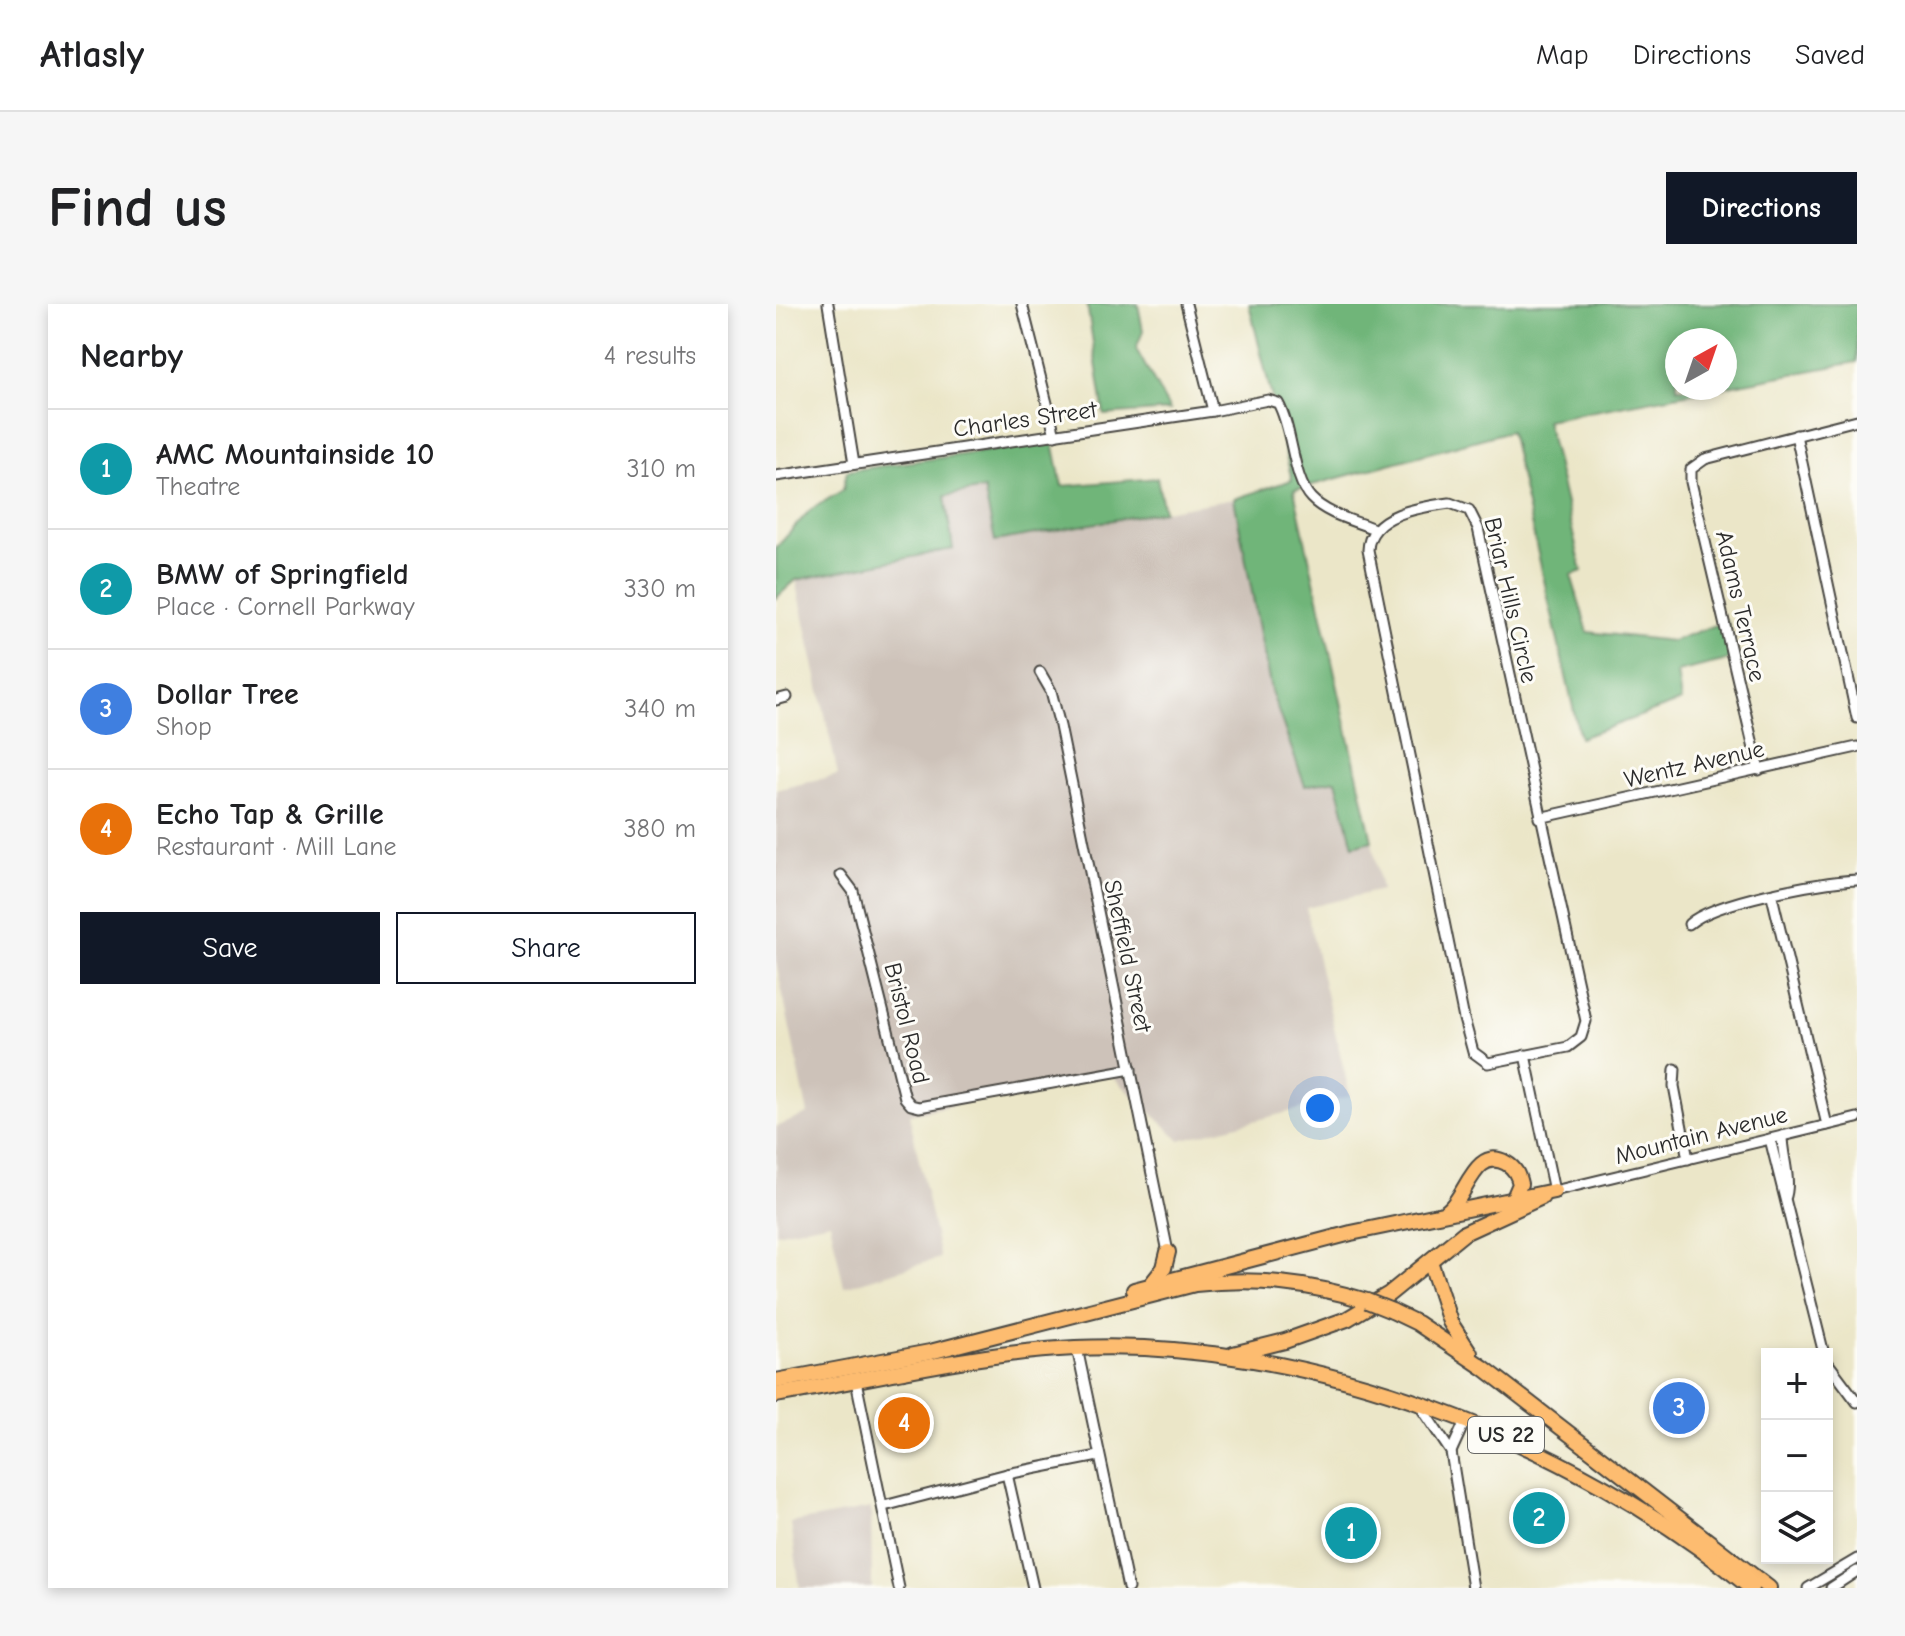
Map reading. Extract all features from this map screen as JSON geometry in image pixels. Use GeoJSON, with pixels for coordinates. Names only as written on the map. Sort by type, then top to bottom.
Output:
{"type":"FeatureCollection","features":[{"type":"Feature","properties":{"kind":"highway"},"geometry":{"type":"LineString","coordinates":[[1228,1355],[1297,1338],[1347,1319],[1389,1294],[1464,1233],[1517,1196],[1520,1184],[1513,1168],[1504,1162],[1490,1161],[1477,1168],[1453,1208],[1437,1217]]}},
{"type":"Feature","properties":{"kind":"highway"},"geometry":{"type":"LineString","coordinates":[[1054,1317],[1195,1271],[1517,1196],[1554,1191]]}},
{"type":"Feature","properties":{"kind":"highway"},"geometry":{"type":"LineString","coordinates":[[1464,1233],[1554,1191]]}},
{"type":"Feature","properties":{"kind":"highway"},"geometry":{"type":"LineString","coordinates":[[1168,1252],[1181,1266],[1195,1271]]}},
{"type":"Feature","properties":{"kind":"highway"},"geometry":{"type":"LineString","coordinates":[[1152,1283],[1164,1268],[1168,1252]]}},
{"type":"Feature","properties":{"kind":"highway"},"geometry":{"type":"LineString","coordinates":[[1430,1261],[1450,1322],[1484,1368]]}},
{"type":"Feature","properties":{"kind":"highway","name":"US 22"},"geometry":{"type":"LineString","coordinates":[[776,1381],[930,1352],[1054,1317],[1195,1284],[1238,1279],[1302,1284],[1367,1301],[1417,1323],[1484,1368],[1769,1588]]}},
{"type":"Feature","properties":{"kind":"highway","name":"US 22"},"geometry":{"type":"LineString","coordinates":[[776,1395],[1020,1353],[1077,1348],[1228,1355],[1418,1403],[1523,1443],[1594,1481],[1686,1540],[1751,1588]]}},
{"type":"Feature","properties":{"kind":"street"},"geometry":{"type":"LineString","coordinates":[[828,304],[854,464]]}},
{"type":"Feature","properties":{"kind":"street"},"geometry":{"type":"LineString","coordinates":[[1022,304],[1055,435]]}},
{"type":"Feature","properties":{"kind":"street"},"geometry":{"type":"LineString","coordinates":[[1186,304],[1213,411]]}},
{"type":"Feature","properties":{"kind":"street","name":"Charles Street"},"geometry":{"type":"LineString","coordinates":[[776,476],[1213,411],[1268,400],[1278,403],[1285,415],[1303,484],[1310,497],[1374,529]]}},
{"type":"Feature","properties":{"kind":"street"},"geometry":{"type":"LineString","coordinates":[[1857,420],[1796,435],[1857,718]]}},
{"type":"Feature","properties":{"kind":"street","name":"Adams Terrace"},"geometry":{"type":"LineString","coordinates":[[1759,770],[1690,476],[1694,464],[1705,459],[1796,435]]}},
{"type":"Feature","properties":{"kind":"street","name":"Briar Hills Circle"},"geometry":{"type":"LineString","coordinates":[[1450,503],[1464,507],[1476,520],[1539,818],[1586,1021],[1575,1043],[1488,1063],[1477,1057],[1470,1046],[1368,550],[1374,529],[1389,519],[1450,503]]}},
{"type":"Feature","properties":{"kind":"street","name":"Sheffield Street"},"geometry":{"type":"LineString","coordinates":[[1040,672],[1051,691],[1060,722],[1168,1252]]}},
{"type":"Feature","properties":{"kind":"street"},"geometry":{"type":"LineString","coordinates":[[776,700],[787,697]]}},
{"type":"Feature","properties":{"kind":"street","name":"Wentz Avenue"},"geometry":{"type":"LineString","coordinates":[[1539,818],[1857,747]]}},
{"type":"Feature","properties":{"kind":"street","name":"Bristol Road"},"geometry":{"type":"LineString","coordinates":[[841,875],[853,893],[905,1098],[911,1105],[919,1107],[1131,1069]]}},
{"type":"Feature","properties":{"kind":"street"},"geometry":{"type":"LineString","coordinates":[[1689,924],[1710,910],[1857,880]]}},
{"type":"Feature","properties":{"kind":"street"},"geometry":{"type":"LineString","coordinates":[[1772,896],[1827,1125]]}},
{"type":"Feature","properties":{"kind":"street"},"geometry":{"type":"LineString","coordinates":[[1525,1055],[1554,1191]]}},
{"type":"Feature","properties":{"kind":"street"},"geometry":{"type":"LineString","coordinates":[[1675,1069],[1674,1086],[1688,1159]]}},
{"type":"Feature","properties":{"kind":"street","name":"Mountain Avenue"},"geometry":{"type":"LineString","coordinates":[[1554,1191],[1857,1118]]}},
{"type":"Feature","properties":{"kind":"street"},"geometry":{"type":"LineString","coordinates":[[1782,1136],[1782,1157],[1788,1186],[1786,1196]]}},
{"type":"Feature","properties":{"kind":"street"},"geometry":{"type":"LineString","coordinates":[[1770,1139],[1822,1348]]}},
{"type":"Feature","properties":{"kind":"street"},"geometry":{"type":"LineString","coordinates":[[1077,1348],[1128,1588]]}},
{"type":"Feature","properties":{"kind":"street"},"geometry":{"type":"LineString","coordinates":[[1833,1370],[1857,1402]]}},
{"type":"Feature","properties":{"kind":"street"},"geometry":{"type":"LineString","coordinates":[[856,1381],[899,1588]]}},
{"type":"Feature","properties":{"kind":"street"},"geometry":{"type":"LineString","coordinates":[[1418,1403],[1451,1452],[1473,1588]]}},
{"type":"Feature","properties":{"kind":"street"},"geometry":{"type":"LineString","coordinates":[[1451,1452],[1466,1419]]}},
{"type":"Feature","properties":{"kind":"street"},"geometry":{"type":"LineString","coordinates":[[884,1506],[1007,1474],[1098,1456]]}},
{"type":"Feature","properties":{"kind":"street"},"geometry":{"type":"LineString","coordinates":[[1007,1474],[1033,1588]]}},
{"type":"Feature","properties":{"kind":"street"},"geometry":{"type":"LineString","coordinates":[[1808,1588],[1857,1559]]}},
{"type":"Feature","properties":{"kind":"street"},"geometry":{"type":"LineString","coordinates":[[1831,1588],[1857,1571]]}},
{"type":"Feature","properties":{"kind":"shaded area"},"geometry":{"type":"Polygon","coordinates":[[[984,489],[996,540],[1234,499],[1271,691],[1305,786],[1336,780],[1353,845],[1372,841],[1381,890],[1306,908],[1350,1096],[1180,1140],[1110,1074],[909,1114],[940,1258],[844,1287],[830,1222],[776,1233],[776,1127],[808,1114],[776,962],[776,790],[838,775],[796,580],[953,549],[945,496],[984,489]]]}},
{"type":"Feature","properties":{"kind":"shaded area"},"geometry":{"type":"Polygon","coordinates":[[[871,1508],[872,1588],[800,1588],[791,1523],[871,1508]]]}},
{"type":"Feature","properties":{"kind":"green space"},"geometry":{"type":"Polygon","coordinates":[[[1087,304],[1138,304],[1143,331],[1136,349],[1170,410],[1104,415],[1087,304]]]}},
{"type":"Feature","properties":{"kind":"green space"},"geometry":{"type":"Polygon","coordinates":[[[1249,304],[1857,304],[1857,362],[1737,385],[1737,328],[1665,328],[1665,398],[1546,420],[1582,571],[1571,575],[1588,632],[1672,641],[1727,621],[1736,658],[1677,672],[1681,701],[1580,738],[1510,431],[1294,490],[1372,841],[1353,846],[1336,780],[1305,786],[1271,691],[1234,499],[1292,480],[1249,304]]]}},
{"type":"Feature","properties":{"kind":"green space"},"geometry":{"type":"Polygon","coordinates":[[[1053,442],[1062,486],[1157,478],[1164,511],[995,541],[984,489],[945,496],[953,549],[796,580],[776,598],[776,548],[810,510],[843,490],[847,471],[1053,442]]]}},
{"type":"Feature","properties":{"kind":"place","name":"Dollar Tree"},"geometry":{"type":"Point","coordinates":[1679,1408]}},
{"type":"Feature","properties":{"kind":"place","name":"Echo Tap & Grille"},"geometry":{"type":"Point","coordinates":[904,1423]}},
{"type":"Feature","properties":{"kind":"place","name":"BMW of Springfield"},"geometry":{"type":"Point","coordinates":[1539,1518]}},
{"type":"Feature","properties":{"kind":"place","name":"AMC Mountainside 10"},"geometry":{"type":"Point","coordinates":[1351,1533]}}]}
